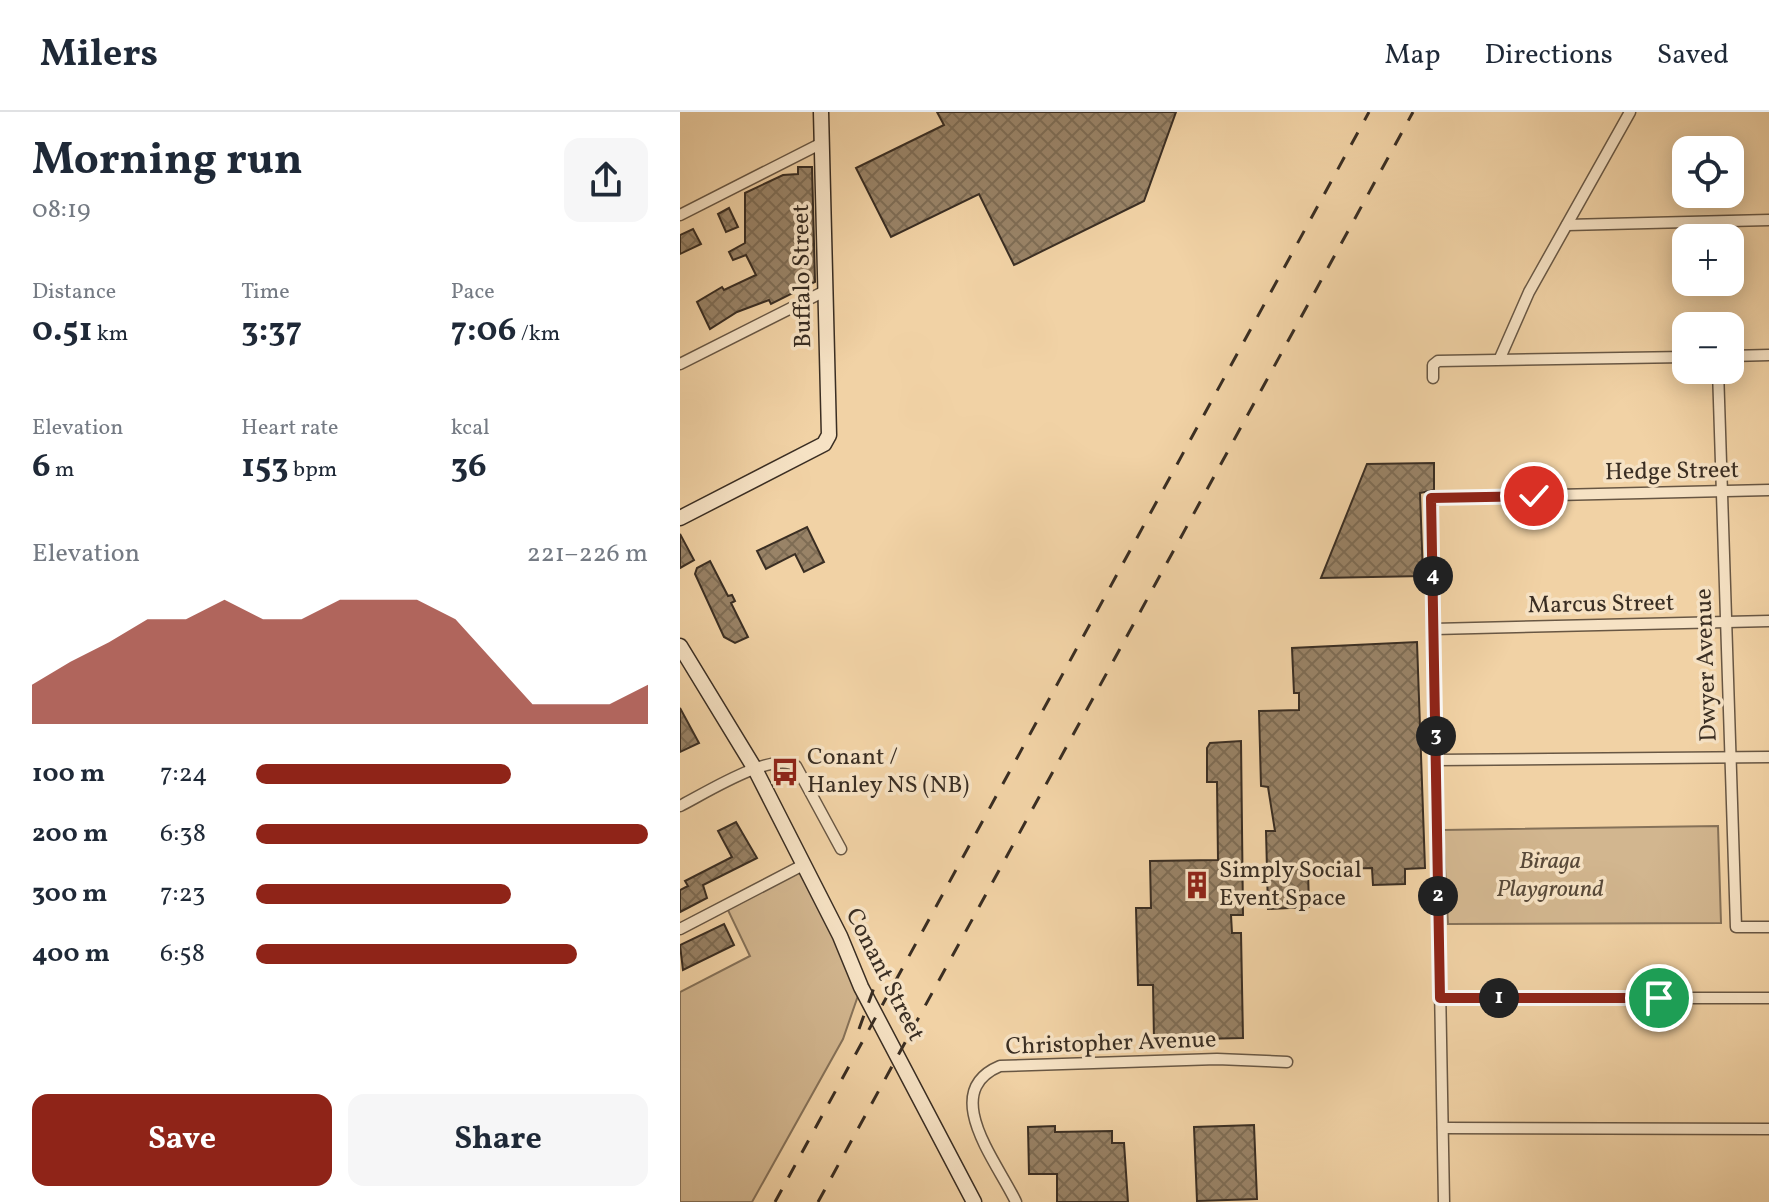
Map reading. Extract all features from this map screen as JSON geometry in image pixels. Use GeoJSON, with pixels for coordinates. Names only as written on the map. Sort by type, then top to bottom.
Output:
{"type":"FeatureCollection","features":[{"type":"Feature","properties":{"kind":"main road","name":"Buffalo Street"},"geometry":{"type":"LineString","coordinates":[[680,518],[824,444],[828,438],[821,112]]}},
{"type":"Feature","properties":{"kind":"main road","name":"Conant Street"},"geometry":{"type":"LineString","coordinates":[[680,646],[685,665],[755,769],[861,987],[974,1202]]}},
{"type":"Feature","properties":{"kind":"street"},"geometry":{"type":"LineString","coordinates":[[1500,358],[1529,292],[1630,112]]}},
{"type":"Feature","properties":{"kind":"street"},"geometry":{"type":"LineString","coordinates":[[680,215],[822,143]]}},
{"type":"Feature","properties":{"kind":"street"},"geometry":{"type":"LineString","coordinates":[[1567,225],[1769,220]]}},
{"type":"Feature","properties":{"kind":"street"},"geometry":{"type":"LineString","coordinates":[[680,364],[825,291]]}},
{"type":"Feature","properties":{"kind":"street"},"geometry":{"type":"LineString","coordinates":[[1744,356],[1769,355]]}},
{"type":"Feature","properties":{"kind":"street"},"geometry":{"type":"LineString","coordinates":[[1433,378],[1433,365],[1438,361],[1672,357]]}},
{"type":"Feature","properties":{"kind":"street","name":"Dwyer Avenue"},"geometry":{"type":"LineString","coordinates":[[1718,384],[1736,927],[1769,927]]}},
{"type":"Feature","properties":{"kind":"street","name":"Hedge Street"},"geometry":{"type":"LineString","coordinates":[[1434,629],[1431,498],[1769,490]]}},
{"type":"Feature","properties":{"kind":"street","name":"Marcus Street"},"geometry":{"type":"LineString","coordinates":[[1434,629],[1769,621]]}},
{"type":"Feature","properties":{"kind":"street"},"geometry":{"type":"LineString","coordinates":[[1434,629],[1444,1202]]}},
{"type":"Feature","properties":{"kind":"street"},"geometry":{"type":"LineString","coordinates":[[1436,760],[1769,757]]}},
{"type":"Feature","properties":{"kind":"street"},"geometry":{"type":"LineString","coordinates":[[680,806],[774,761],[790,761],[796,766],[841,849]]}},
{"type":"Feature","properties":{"kind":"street"},"geometry":{"type":"LineString","coordinates":[[680,929],[803,865]]}},
{"type":"Feature","properties":{"kind":"street"},"geometry":{"type":"LineString","coordinates":[[1440,998],[1769,998]]}},
{"type":"Feature","properties":{"kind":"street","name":"Christopher Avenue"},"geometry":{"type":"LineString","coordinates":[[1016,1202],[972,1116],[972,1095],[977,1082],[991,1069],[1000,1066],[1217,1059],[1287,1062]]}},
{"type":"Feature","properties":{"kind":"street"},"geometry":{"type":"LineString","coordinates":[[1443,1128],[1769,1129]]}},
{"type":"Feature","properties":{"kind":"green space","name":"Biraga Playground"},"geometry":{"type":"Polygon","coordinates":[[[1718,826],[1721,923],[1448,924],[1443,830],[1718,826]]]}},
{"type":"Feature","properties":{"kind":"green space"},"geometry":{"type":"Polygon","coordinates":[[[803,865],[861,987],[843,1039],[752,1202],[680,1202],[680,992],[750,956],[726,906],[803,865]]]}},
{"type":"Feature","properties":{"kind":"building"},"geometry":{"type":"Polygon","coordinates":[[[937,112],[1176,112],[1144,201],[1014,265],[979,194],[891,237],[856,168],[944,125],[937,112]]]}},
{"type":"Feature","properties":{"kind":"building"},"geometry":{"type":"Polygon","coordinates":[[[798,167],[812,167],[815,282],[771,304],[769,300],[737,312],[710,329],[697,302],[722,287],[724,290],[756,275],[746,255],[733,260],[729,252],[745,243],[745,193],[783,175],[798,174],[798,167]]]}},
{"type":"Feature","properties":{"kind":"building"},"geometry":{"type":"Polygon","coordinates":[[[729,208],[738,227],[726,232],[718,214],[729,208]]]}},
{"type":"Feature","properties":{"kind":"building"},"geometry":{"type":"Polygon","coordinates":[[[693,229],[701,244],[680,254],[680,235],[693,229]]]}},
{"type":"Feature","properties":{"kind":"building"},"geometry":{"type":"Polygon","coordinates":[[[1434,463],[1434,490],[1420,493],[1423,576],[1321,578],[1367,464],[1434,463]]]}},
{"type":"Feature","properties":{"kind":"building"},"geometry":{"type":"Polygon","coordinates":[[[807,527],[824,562],[804,572],[795,554],[766,569],[757,551],[807,527]]]}},
{"type":"Feature","properties":{"kind":"building"},"geometry":{"type":"Polygon","coordinates":[[[680,534],[694,560],[680,568],[680,534]]]}},
{"type":"Feature","properties":{"kind":"building"},"geometry":{"type":"Polygon","coordinates":[[[710,561],[728,596],[732,595],[735,601],[731,603],[748,637],[735,643],[724,637],[695,574],[697,568],[710,561]]]}},
{"type":"Feature","properties":{"kind":"building"},"geometry":{"type":"Polygon","coordinates":[[[1417,642],[1425,868],[1405,869],[1405,884],[1373,885],[1372,868],[1308,870],[1309,907],[1268,909],[1266,831],[1275,831],[1268,787],[1261,786],[1259,711],[1299,710],[1299,693],[1294,693],[1292,648],[1417,642]]]}},
{"type":"Feature","properties":{"kind":"building"},"geometry":{"type":"Polygon","coordinates":[[[680,708],[699,743],[680,752],[680,708]]]}},
{"type":"Feature","properties":{"kind":"building","name":"Simply Social Event Space"},"geometry":{"type":"Polygon","coordinates":[[[1241,741],[1243,915],[1231,915],[1232,933],[1241,933],[1243,1038],[1154,1040],[1153,985],[1138,985],[1136,908],[1151,908],[1150,861],[1218,860],[1217,782],[1207,782],[1207,748],[1210,743],[1241,741]]]}},
{"type":"Feature","properties":{"kind":"building"},"geometry":{"type":"Polygon","coordinates":[[[736,822],[757,858],[703,885],[707,898],[680,912],[680,890],[688,886],[685,881],[732,857],[718,831],[736,822]]]}},
{"type":"Feature","properties":{"kind":"building"},"geometry":{"type":"Polygon","coordinates":[[[724,924],[734,945],[683,970],[680,945],[724,924]]]}},
{"type":"Feature","properties":{"kind":"building"},"geometry":{"type":"Polygon","coordinates":[[[1254,1125],[1257,1199],[1197,1201],[1194,1127],[1254,1125]]]}},
{"type":"Feature","properties":{"kind":"building"},"geometry":{"type":"Polygon","coordinates":[[[1055,1126],[1055,1132],[1112,1131],[1112,1143],[1124,1143],[1128,1202],[1057,1202],[1057,1174],[1029,1174],[1028,1127],[1055,1126]]]}},
{"type":"Feature","properties":{"kind":"railway"},"geometry":{"type":"LineString","coordinates":[[775,1202],[1369,112]]}},
{"type":"Feature","properties":{"kind":"railway"},"geometry":{"type":"LineString","coordinates":[[818,1202],[1413,112]]}},
{"type":"Feature","properties":{"kind":"railway"},"geometry":{"type":"LineString","coordinates":[[859,1029],[884,960]]}},
{"type":"Feature","properties":{"kind":"place","name":"Conant / Hanley NS (NB)"},"geometry":{"type":"Point","coordinates":[785,772]}},
{"type":"Feature","properties":{"kind":"place","name":"Simply Social Event Space"},"geometry":{"type":"Point","coordinates":[1197,885]}},
{"type":"Feature","properties":{"kind":"route"},"geometry":{"type":"LineString","coordinates":[[1534,496],[1431,498],[1440,998],[1659,998]]}}]}
